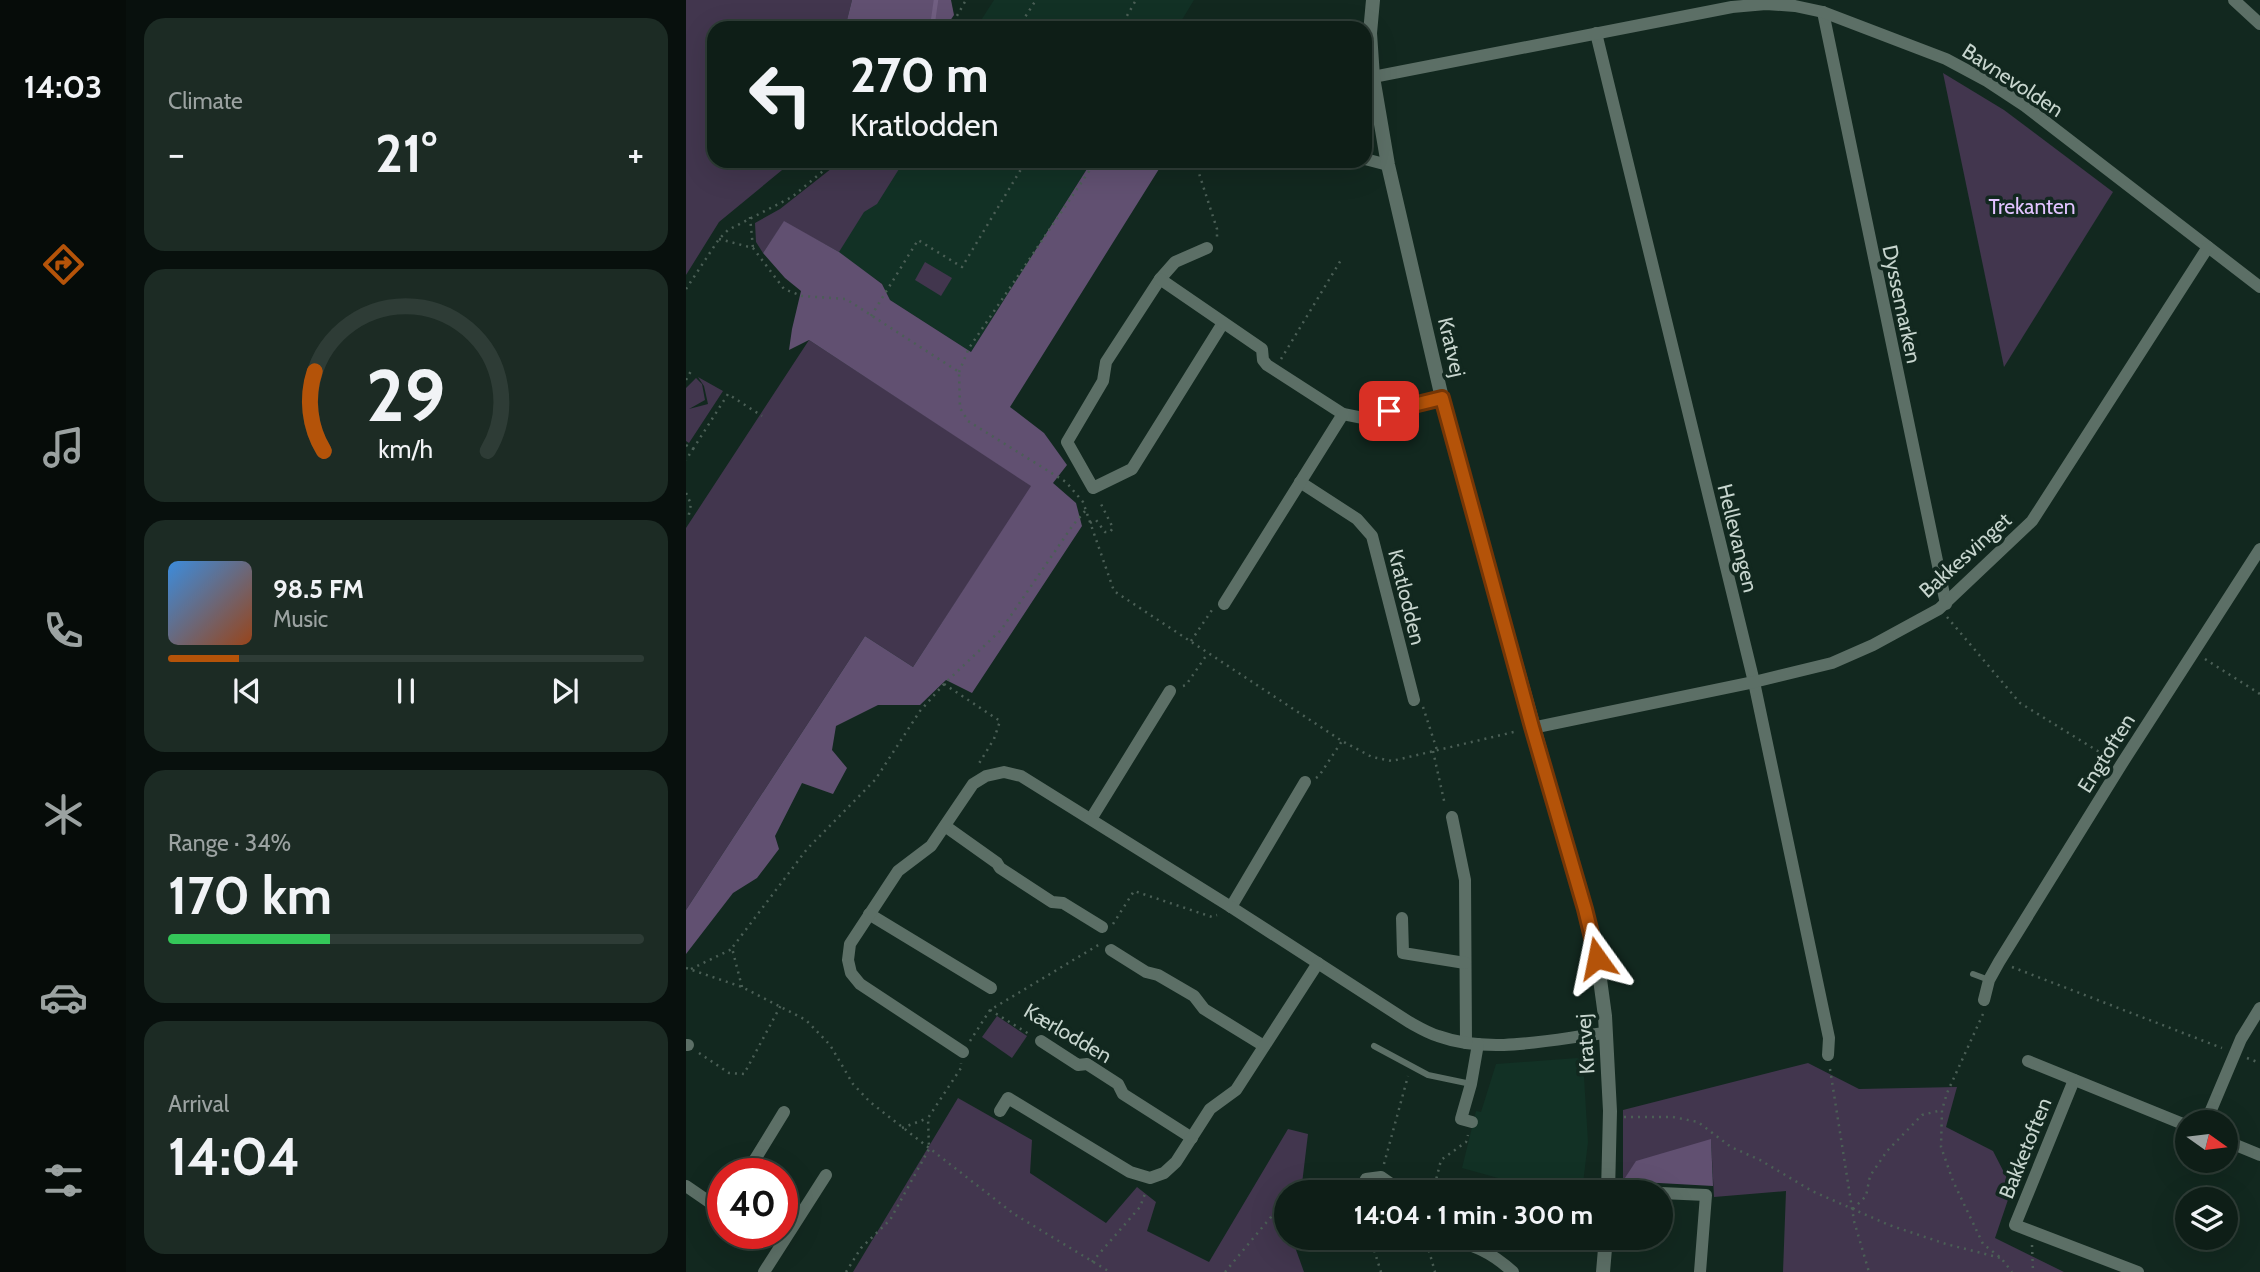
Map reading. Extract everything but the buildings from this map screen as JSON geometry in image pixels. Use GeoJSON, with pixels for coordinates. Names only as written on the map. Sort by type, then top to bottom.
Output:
{"type":"FeatureCollection","features":[{"type":"Feature","properties":{"kind":"street","name":"Kratvej"},"geometry":{"type":"LineString","coordinates":[[1371,21],[1373,0]]}},
{"type":"Feature","properties":{"kind":"street"},"geometry":{"type":"LineString","coordinates":[[2234,0],[2260,24]]}},
{"type":"Feature","properties":{"kind":"street","name":"Bavnevolden"},"geometry":{"type":"LineString","coordinates":[[1373,78],[1730,4],[1795,6],[1823,12],[1946,59],[1987,81],[2025,106],[2260,287]]}},
{"type":"Feature","properties":{"kind":"street","name":"Dyssemarken"},"geometry":{"type":"LineString","coordinates":[[1823,12],[1943,606]]}},
{"type":"Feature","properties":{"kind":"street","name":"Hellevangen"},"geometry":{"type":"LineString","coordinates":[[1596,33],[1754,682],[1829,1038],[1828,1055]]}},
{"type":"Feature","properties":{"kind":"street","name":"Kratvej"},"geometry":{"type":"LineString","coordinates":[[1372,63],[1388,165],[1442,398],[1532,727],[1592,933],[1605,1033],[1610,1117],[1608,1180]]}},
{"type":"Feature","properties":{"kind":"street"},"geometry":{"type":"LineString","coordinates":[[1372,161],[1388,165]]}},
{"type":"Feature","properties":{"kind":"street","name":"Bakkesvinget"},"geometry":{"type":"LineString","coordinates":[[1532,727],[1754,682],[1832,663],[1873,645],[1943,606],[2032,521],[2208,247]]}},
{"type":"Feature","properties":{"kind":"street"},"geometry":{"type":"LineString","coordinates":[[1207,248],[1175,262],[1160,279],[1106,362],[1103,381],[1067,442],[1093,488],[1132,469],[1223,323]]}},
{"type":"Feature","properties":{"kind":"street"},"geometry":{"type":"LineString","coordinates":[[1160,279],[1262,349],[1263,360],[1274,369],[1343,414],[1363,418],[1442,398]]}},
{"type":"Feature","properties":{"kind":"street"},"geometry":{"type":"LineString","coordinates":[[1224,604],[1343,414]]}},
{"type":"Feature","properties":{"kind":"street","name":"Kratlodden"},"geometry":{"type":"LineString","coordinates":[[1300,482],[1357,519],[1372,536],[1414,700]]}},
{"type":"Feature","properties":{"kind":"street","name":"Engtoften"},"geometry":{"type":"LineString","coordinates":[[1984,1000],[1989,980],[1999,962],[2121,765],[2260,549]]}},
{"type":"Feature","properties":{"kind":"street"},"geometry":{"type":"LineString","coordinates":[[1091,820],[1170,691]]}},
{"type":"Feature","properties":{"kind":"street"},"geometry":{"type":"LineString","coordinates":[[963,1052],[860,984],[851,973],[848,960],[850,944],[898,872],[931,846],[970,789],[986,776],[1004,772],[1021,776],[1409,1022],[1438,1036],[1472,1044],[1519,1044],[1605,1033]]}},
{"type":"Feature","properties":{"kind":"street"},"geometry":{"type":"LineString","coordinates":[[1231,907],[1305,782]]}},
{"type":"Feature","properties":{"kind":"street"},"geometry":{"type":"LineString","coordinates":[[1452,817],[1465,880],[1465,963],[1472,1044],[1471,1084],[1461,1119],[1472,1122]]}},
{"type":"Feature","properties":{"kind":"street"},"geometry":{"type":"LineString","coordinates":[[945,826],[997,863],[1000,868],[1052,902],[1063,903],[1105,932]]}},
{"type":"Feature","properties":{"kind":"street"},"geometry":{"type":"LineString","coordinates":[[869,914],[991,988]]}},
{"type":"Feature","properties":{"kind":"street"},"geometry":{"type":"LineString","coordinates":[[1402,918],[1403,953],[1465,963]]}},
{"type":"Feature","properties":{"kind":"street"},"geometry":{"type":"LineString","coordinates":[[1111,950],[1146,972],[1158,975],[1194,996],[1204,1009],[1264,1046]]}},
{"type":"Feature","properties":{"kind":"street"},"geometry":{"type":"LineString","coordinates":[[1000,1111],[1008,1098],[1130,1172],[1150,1178],[1164,1172],[1177,1163],[1210,1109],[1236,1090],[1318,963]]}},
{"type":"Feature","properties":{"kind":"street"},"geometry":{"type":"LineString","coordinates":[[2211,1110],[2235,1053],[2260,1008]]}},
{"type":"Feature","properties":{"kind":"street","name":"Kærlodden"},"geometry":{"type":"LineString","coordinates":[[1041,1041],[1078,1065],[1087,1064],[1118,1084],[1123,1094],[1192,1138]]}},
{"type":"Feature","properties":{"kind":"street","name":"Bakketoften"},"geometry":{"type":"LineString","coordinates":[[2028,1061],[2175,1121]]}},
{"type":"Feature","properties":{"kind":"street","name":"Bakketoften"},"geometry":{"type":"LineString","coordinates":[[2030,1231],[2015,1225],[2074,1080]]}},
{"type":"Feature","properties":{"kind":"street"},"geometry":{"type":"LineString","coordinates":[[756,1158],[784,1112]]}},
{"type":"Feature","properties":{"kind":"street"},"geometry":{"type":"LineString","coordinates":[[2238,1146],[2260,1155]]}},
{"type":"Feature","properties":{"kind":"street"},"geometry":{"type":"LineString","coordinates":[[798,1215],[826,1175]]}},
{"type":"Feature","properties":{"kind":"street"},"geometry":{"type":"LineString","coordinates":[[1366,1180],[1381,1177],[1385,1180]]}},
{"type":"Feature","properties":{"kind":"street"},"geometry":{"type":"LineString","coordinates":[[686,1186],[707,1200]]}},
{"type":"Feature","properties":{"kind":"street"},"geometry":{"type":"LineString","coordinates":[[1673,1194],[1706,1195],[1700,1272]]}},
{"type":"Feature","properties":{"kind":"street"},"geometry":{"type":"LineString","coordinates":[[2030,1231],[2138,1272]]}},
{"type":"Feature","properties":{"kind":"street"},"geometry":{"type":"LineString","coordinates":[[764,1272],[777,1249]]}},
{"type":"Feature","properties":{"kind":"street"},"geometry":{"type":"LineString","coordinates":[[1486,1250],[1513,1272]]}},
{"type":"Feature","properties":{"kind":"street"},"geometry":{"type":"LineString","coordinates":[[1603,1272],[1605,1250]]}},
{"type":"Feature","properties":{"kind":"lane"},"geometry":{"type":"LineString","coordinates":[[1973,974],[1989,980]]}},
{"type":"Feature","properties":{"kind":"lane"},"geometry":{"type":"LineString","coordinates":[[1374,1046],[1429,1075],[1471,1084]]}},
{"type":"Feature","properties":{"kind":"path"},"geometry":{"type":"LineString","coordinates":[[1022,21],[1036,0]]}},
{"type":"Feature","properties":{"kind":"path"},"geometry":{"type":"LineString","coordinates":[[1124,21],[1136,0]]}},
{"type":"Feature","properties":{"kind":"path"},"geometry":{"type":"LineString","coordinates":[[954,21],[964,1]]}},
{"type":"Feature","properties":{"kind":"path"},"geometry":{"type":"LineString","coordinates":[[686,289],[728,229],[792,197],[827,168]]}},
{"type":"Feature","properties":{"kind":"path"},"geometry":{"type":"LineString","coordinates":[[872,316],[918,240],[962,267],[1022,168]]}},
{"type":"Feature","properties":{"kind":"path"},"geometry":{"type":"LineString","coordinates":[[1092,168],[969,348],[959,372],[960,408],[968,421],[1066,482],[1087,510],[1114,591],[1342,741],[1372,757],[1392,761],[1532,727]]}},
{"type":"Feature","properties":{"kind":"path"},"geometry":{"type":"LineString","coordinates":[[1197,168],[1217,229],[1215,243],[1207,248]]}},
{"type":"Feature","properties":{"kind":"path"},"geometry":{"type":"LineString","coordinates":[[750,216],[754,248],[784,289],[802,296],[846,299],[959,372]]}},
{"type":"Feature","properties":{"kind":"path"},"geometry":{"type":"LineString","coordinates":[[719,239],[754,248]]}},
{"type":"Feature","properties":{"kind":"path"},"geometry":{"type":"LineString","coordinates":[[1274,369],[1341,260]]}},
{"type":"Feature","properties":{"kind":"path"},"geometry":{"type":"LineString","coordinates":[[686,380],[691,371]]}},
{"type":"Feature","properties":{"kind":"path"},"geometry":{"type":"LineString","coordinates":[[686,460],[728,394],[762,415]]}},
{"type":"Feature","properties":{"kind":"path"},"geometry":{"type":"LineString","coordinates":[[686,445],[693,449]]}},
{"type":"Feature","properties":{"kind":"path"},"geometry":{"type":"LineString","coordinates":[[1090,523],[1096,520],[1105,532],[1110,532],[1113,528],[1093,488]]}},
{"type":"Feature","properties":{"kind":"path"},"geometry":{"type":"LineString","coordinates":[[686,493],[691,504],[688,519]]}},
{"type":"Feature","properties":{"kind":"path"},"geometry":{"type":"LineString","coordinates":[[688,968],[732,948],[807,849],[875,780],[920,711],[944,684],[1001,630],[1073,525],[1087,510]]}},
{"type":"Feature","properties":{"kind":"path"},"geometry":{"type":"LineString","coordinates":[[1192,641],[1212,609],[1224,604]]}},
{"type":"Feature","properties":{"kind":"path"},"geometry":{"type":"LineString","coordinates":[[1943,606],[2020,703],[2121,765]]}},
{"type":"Feature","properties":{"kind":"path"},"geometry":{"type":"LineString","coordinates":[[1170,691],[1186,685],[1208,652]]}},
{"type":"Feature","properties":{"kind":"path"},"geometry":{"type":"LineString","coordinates":[[2193,652],[2260,694]]}},
{"type":"Feature","properties":{"kind":"path"},"geometry":{"type":"LineString","coordinates":[[944,684],[1000,721],[995,739],[967,781],[970,789]]}},
{"type":"Feature","properties":{"kind":"path"},"geometry":{"type":"LineString","coordinates":[[1414,700],[1425,709],[1444,804],[1452,817]]}},
{"type":"Feature","properties":{"kind":"path"},"geometry":{"type":"LineString","coordinates":[[1305,782],[1319,776],[1342,741]]}},
{"type":"Feature","properties":{"kind":"path"},"geometry":{"type":"LineString","coordinates":[[846,1272],[861,1248],[890,1220],[929,1149],[928,1118],[961,1068],[963,1052],[990,1010],[1100,944],[1105,932],[1134,891],[1212,917],[1231,907]]}},
{"type":"Feature","properties":{"kind":"path"},"geometry":{"type":"LineString","coordinates":[[732,948],[742,987]]}},
{"type":"Feature","properties":{"kind":"path"},"geometry":{"type":"LineString","coordinates":[[1999,962],[2235,1053]]}},
{"type":"Feature","properties":{"kind":"path"},"geometry":{"type":"LineString","coordinates":[[688,968],[742,987],[807,1020],[830,1045],[853,1084],[870,1102],[1014,1214],[1110,1272]]}},
{"type":"Feature","properties":{"kind":"path"},"geometry":{"type":"LineString","coordinates":[[1984,1000],[1985,1009],[1966,1048],[1942,1110],[1941,1147],[1953,1181],[1983,1244],[2001,1258],[2012,1272]]}},
{"type":"Feature","properties":{"kind":"path"},"geometry":{"type":"LineString","coordinates":[[687,1045],[729,1073],[744,1074],[782,1005]]}},
{"type":"Feature","properties":{"kind":"path","name":"Kærlodden"},"geometry":{"type":"LineString","coordinates":[[990,1010],[1041,1041]]}},
{"type":"Feature","properties":{"kind":"path"},"geometry":{"type":"LineString","coordinates":[[1828,1055],[1853,1209],[1869,1272]]}},
{"type":"Feature","properties":{"kind":"path"},"geometry":{"type":"LineString","coordinates":[[1381,1177],[1411,1066]]}},
{"type":"Feature","properties":{"kind":"path"},"geometry":{"type":"LineString","coordinates":[[1853,1209],[1866,1196],[1870,1177],[1887,1151],[1922,1115],[1942,1110]]}},
{"type":"Feature","properties":{"kind":"path"},"geometry":{"type":"LineString","coordinates":[[1610,1117],[1673,1117],[1699,1122],[1731,1147],[1760,1160],[1812,1191],[1889,1225],[1946,1244],[2001,1258]]}},
{"type":"Feature","properties":{"kind":"path"},"geometry":{"type":"LineString","coordinates":[[902,1128],[928,1118]]}},
{"type":"Feature","properties":{"kind":"path"},"geometry":{"type":"LineString","coordinates":[[1436,1180],[1441,1160],[1466,1142],[1472,1122]]}},
{"type":"Feature","properties":{"kind":"path"},"geometry":{"type":"LineString","coordinates":[[1093,1262],[1140,1207],[1150,1178]]}},
{"type":"Feature","properties":{"kind":"path"},"geometry":{"type":"LineString","coordinates":[[1225,1272],[1274,1213]]}},
{"type":"Feature","properties":{"kind":"path"},"geometry":{"type":"LineString","coordinates":[[2030,1231],[2033,1272]]}},
{"type":"Feature","properties":{"kind":"path"},"geometry":{"type":"LineString","coordinates":[[1374,1250],[1381,1272]]}},
{"type":"Feature","properties":{"kind":"path"},"geometry":{"type":"LineString","coordinates":[[1429,1250],[1435,1272]]}},
{"type":"Feature","properties":{"kind":"shaded area"},"geometry":{"type":"Polygon","coordinates":[[[852,0],[951,0],[954,15],[950,21],[847,21],[852,0]]]}},
{"type":"Feature","properties":{"kind":"shaded area"},"geometry":{"type":"Polygon","coordinates":[[[994,0],[1194,0],[1181,21],[980,21],[994,0]]]}},
{"type":"Feature","properties":{"kind":"shaded area"},"geometry":{"type":"Polygon","coordinates":[[[884,168],[1088,168],[971,352],[890,300],[882,283],[831,250],[884,168]]]}},
{"type":"Feature","properties":{"kind":"shaded area"},"geometry":{"type":"Polygon","coordinates":[[[1088,168],[1160,168],[1010,407],[1044,433],[1067,465],[1053,483],[1076,503],[1082,526],[972,693],[946,680],[920,705],[878,705],[836,726],[832,750],[847,768],[833,794],[802,783],[775,836],[779,849],[757,878],[733,893],[686,954],[686,910],[865,636],[913,667],[1031,486],[809,340],[789,350],[801,291],[785,278],[763,253],[784,221],[839,252],[882,284],[890,300],[971,352],[1088,168]]]}},
{"type":"Feature","properties":{"kind":"shaded area"},"geometry":{"type":"Polygon","coordinates":[[[1577,1058],[1583,1061],[1588,1142],[1583,1180],[1505,1180],[1462,1168],[1476,1111],[1481,1112],[1496,1064],[1577,1058]]]}},
{"type":"Feature","properties":{"kind":"shaded area"},"geometry":{"type":"Polygon","coordinates":[[[1711,1139],[1713,1186],[1673,1184],[1673,1180],[1624,1180],[1636,1161],[1711,1139]]]}},
{"type":"Feature","properties":{"kind":"green space"},"geometry":{"type":"Polygon","coordinates":[[[686,0],[852,0],[847,21],[707,21],[707,168],[785,168],[719,222],[686,275],[686,0]]]}},
{"type":"Feature","properties":{"kind":"green space","name":"Trekanten"},"geometry":{"type":"Polygon","coordinates":[[[1943,73],[2004,110],[2113,192],[2004,367],[1943,73]]]}},
{"type":"Feature","properties":{"kind":"green space"},"geometry":{"type":"Polygon","coordinates":[[[832,168],[900,168],[877,204],[864,212],[839,252],[784,222],[763,253],[756,242],[755,223],[780,209],[832,168]]]}},
{"type":"Feature","properties":{"kind":"green space"},"geometry":{"type":"Polygon","coordinates":[[[925,262],[952,278],[941,296],[915,280],[925,262]]]}},
{"type":"Feature","properties":{"kind":"green space"},"geometry":{"type":"Polygon","coordinates":[[[809,340],[1032,486],[913,667],[865,636],[686,910],[686,528],[809,340]]]}},
{"type":"Feature","properties":{"kind":"green space"},"geometry":{"type":"Polygon","coordinates":[[[698,377],[723,391],[689,443],[686,441],[686,388],[696,378],[702,384],[705,400],[689,409],[708,404],[704,386],[698,377]]]}},
{"type":"Feature","properties":{"kind":"green space"},"geometry":{"type":"Polygon","coordinates":[[[997,1016],[1027,1036],[1012,1058],[982,1037],[997,1016]]]}},
{"type":"Feature","properties":{"kind":"green space"},"geometry":{"type":"Polygon","coordinates":[[[1808,1063],[1859,1089],[1957,1087],[1946,1127],[1993,1151],[2012,1188],[1995,1238],[2064,1272],[1783,1272],[1786,1191],[1714,1197],[1711,1140],[1623,1180],[1623,1110],[1808,1063]]]}},
{"type":"Feature","properties":{"kind":"green space"},"geometry":{"type":"Polygon","coordinates":[[[958,1098],[1032,1140],[1030,1173],[1106,1223],[1137,1187],[1156,1202],[1147,1231],[1209,1262],[1288,1129],[1308,1134],[1302,1180],[1274,1180],[1274,1250],[1296,1250],[1304,1272],[853,1272],[958,1098]]]}},
{"type":"Feature","properties":{"kind":"waterway"},"geometry":{"type":"LineString","coordinates":[[933,21],[936,0]]}},
{"type":"Feature","properties":{"kind":"route"},"geometry":{"type":"LineString","coordinates":[[1389,411],[1442,398],[1597,958]]}}]}
